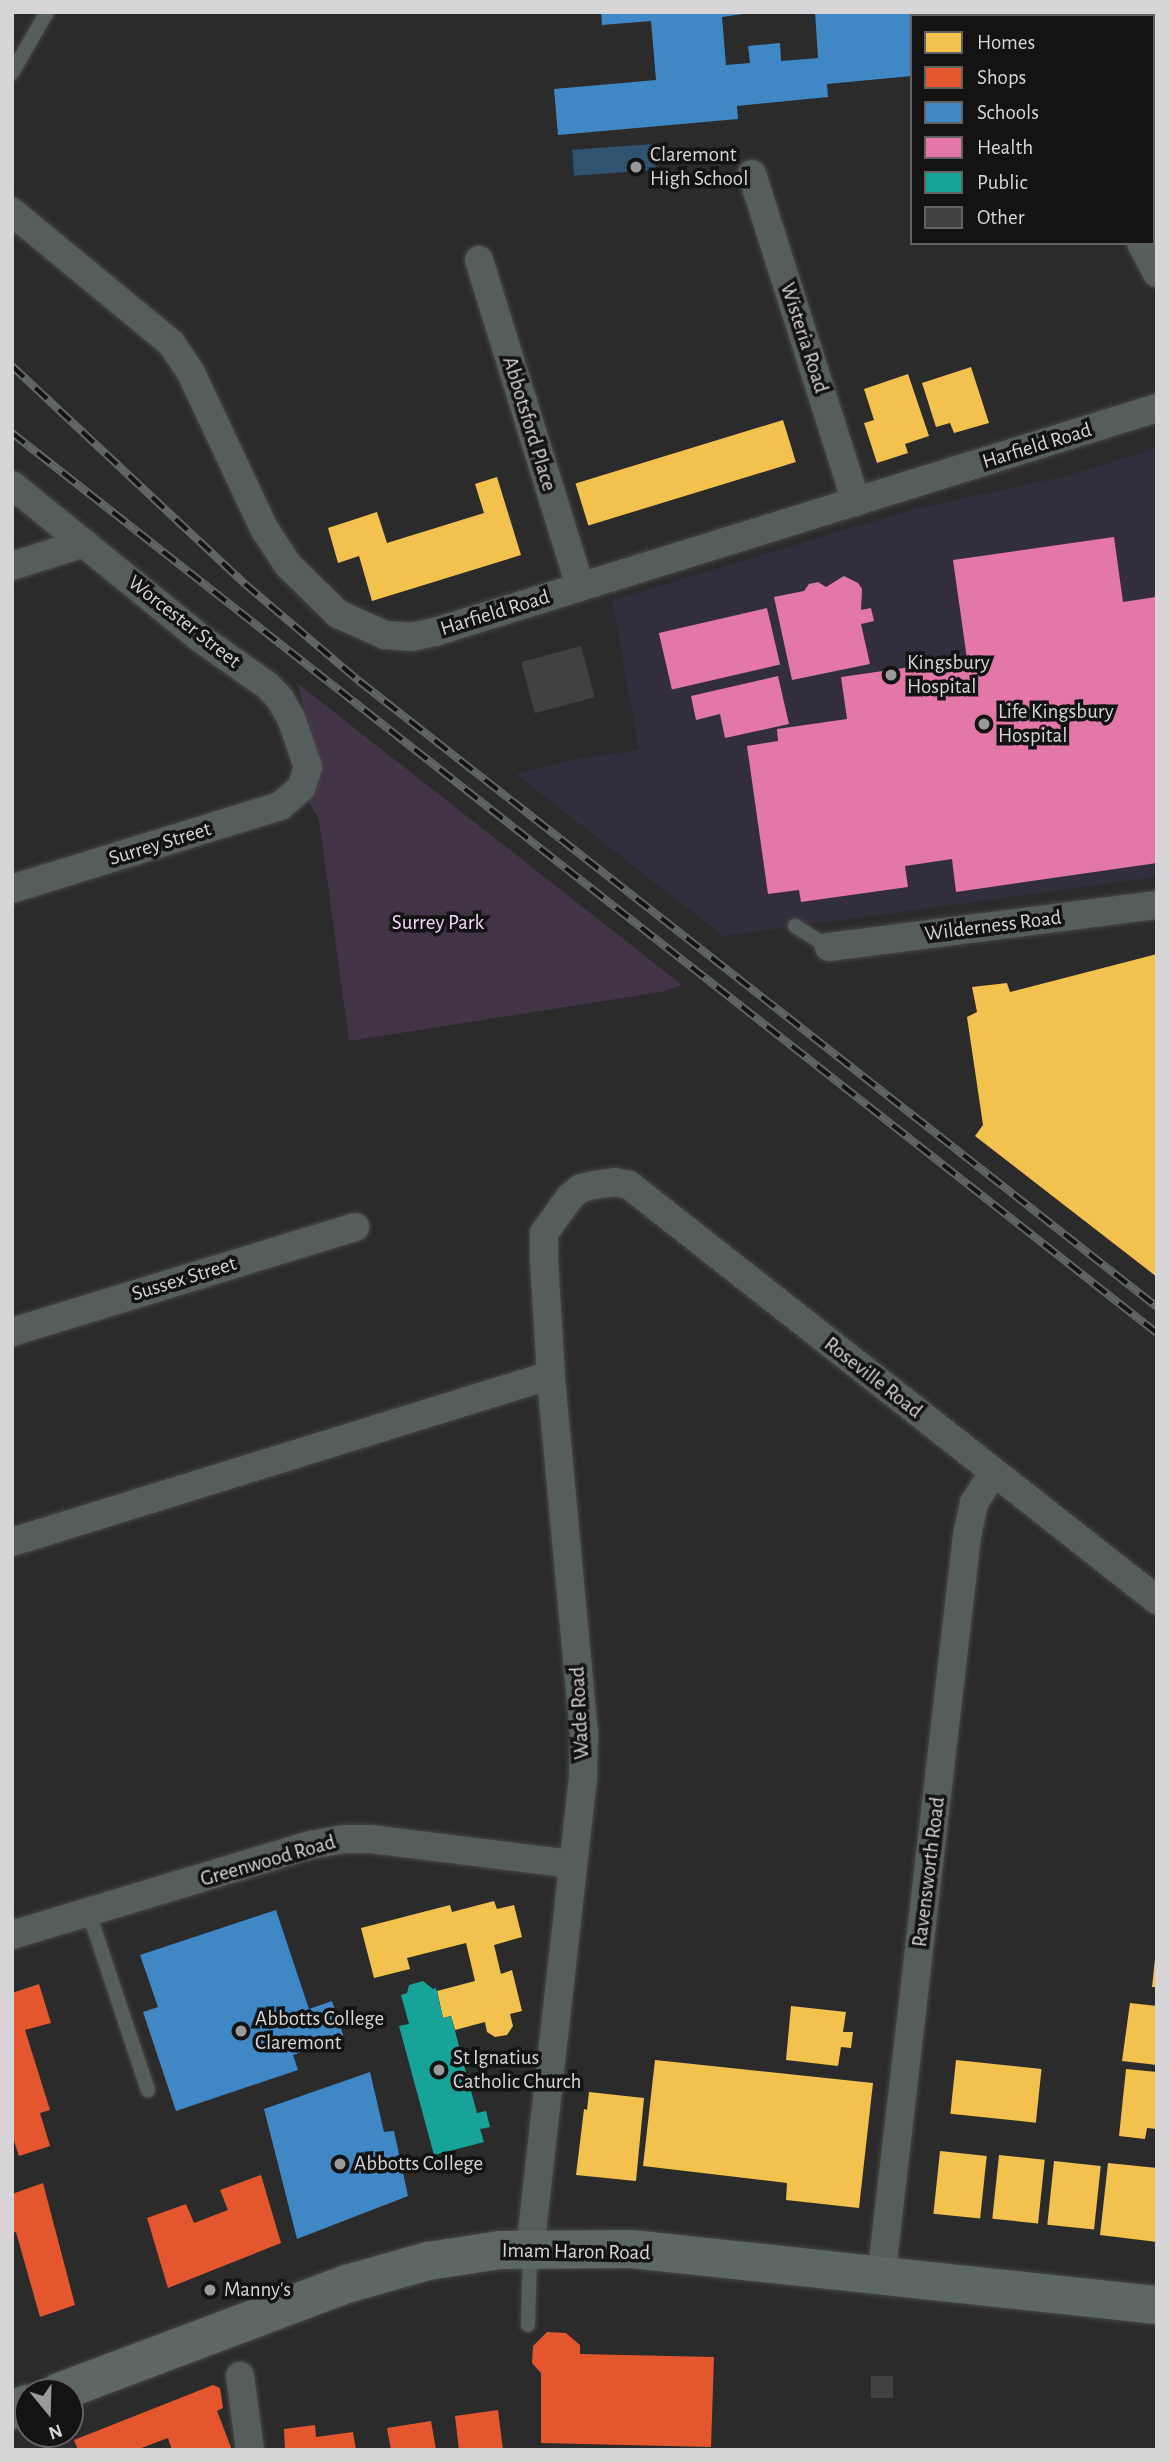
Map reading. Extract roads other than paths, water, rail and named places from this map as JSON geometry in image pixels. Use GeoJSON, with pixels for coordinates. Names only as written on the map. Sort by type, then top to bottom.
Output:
{"type":"FeatureCollection","features":[{"type":"Feature","properties":{"kind":"main road","name":"Imam Haron Road"},"geometry":{"type":"LineString","coordinates":[[84,2383],[347,2284],[428,2261],[471,2253],[631,2249],[881,2278],[1157,2305]]}},
{"type":"Feature","properties":{"kind":"street","name":"Wisteria Road"},"geometry":{"type":"LineString","coordinates":[[752,174],[856,502]]}},
{"type":"Feature","properties":{"kind":"street","name":"Harfield Road"},"geometry":{"type":"LineString","coordinates":[[12,212],[171,343],[191,373],[265,530],[288,565],[338,614],[385,635],[411,637],[1157,408]]}},
{"type":"Feature","properties":{"kind":"street"},"geometry":{"type":"LineString","coordinates":[[1142,245],[1157,273]]}},
{"type":"Feature","properties":{"kind":"street","name":"Abbotsford Place"},"geometry":{"type":"LineString","coordinates":[[479,260],[580,587]]}},
{"type":"Feature","properties":{"kind":"street","name":"Worcester Street"},"geometry":{"type":"LineString","coordinates":[[12,485],[200,638],[268,686],[280,699],[291,718],[308,767],[301,788]]}},
{"type":"Feature","properties":{"kind":"street"},"geometry":{"type":"LineString","coordinates":[[12,566],[84,543]]}},
{"type":"Feature","properties":{"kind":"street","name":"Surrey Street"},"geometry":{"type":"LineString","coordinates":[[12,889],[280,806],[301,788]]}},
{"type":"Feature","properties":{"kind":"street","name":"Wilderness Road"},"geometry":{"type":"LineString","coordinates":[[829,947],[1157,905]]}},
{"type":"Feature","properties":{"kind":"street","name":"Roseville Road"},"geometry":{"type":"LineString","coordinates":[[581,1188],[615,1182],[629,1185],[1157,1600]]}},
{"type":"Feature","properties":{"kind":"street","name":"Wade Road"},"geometry":{"type":"LineString","coordinates":[[530,2250],[583,1776],[584,1734],[551,1375],[544,1233],[563,1206],[581,1188]]}},
{"type":"Feature","properties":{"kind":"street","name":"Sussex Street"},"geometry":{"type":"LineString","coordinates":[[12,1332],[355,1227]]}},
{"type":"Feature","properties":{"kind":"street"},"geometry":{"type":"LineString","coordinates":[[12,1542],[551,1375]]}},
{"type":"Feature","properties":{"kind":"street","name":"Ravensworth Road"},"geometry":{"type":"LineString","coordinates":[[881,2278],[967,1536],[974,1503],[993,1472]]}},
{"type":"Feature","properties":{"kind":"street","name":"Greenwood Road"},"geometry":{"type":"LineString","coordinates":[[12,1935],[310,1845],[344,1839],[371,1839],[572,1864]]}},
{"type":"Feature","properties":{"kind":"street"},"geometry":{"type":"LineString","coordinates":[[240,2376],[250,2450]]}},
{"type":"Feature","properties":{"kind":"lane"},"geometry":{"type":"LineString","coordinates":[[12,73],[47,12]]}},
{"type":"Feature","properties":{"kind":"lane"},"geometry":{"type":"LineString","coordinates":[[794,926],[829,947]]}},
{"type":"Feature","properties":{"kind":"lane"},"geometry":{"type":"LineString","coordinates":[[89,1913],[148,2090]]}},
{"type":"Feature","properties":{"kind":"lane"},"geometry":{"type":"LineString","coordinates":[[528,2325],[530,2250]]}},
{"type":"Feature","properties":{"kind":"water"},"geometry":{"type":"Polygon","coordinates":[[[654,144],[656,170],[574,176],[572,150],[654,144]]]}},
{"type":"Feature","properties":{"kind":"railway"},"geometry":{"type":"LineString","coordinates":[[12,366],[245,584],[359,681],[1157,1307]]}},
{"type":"Feature","properties":{"kind":"railway"},"geometry":{"type":"LineString","coordinates":[[12,433],[1157,1333]]}},
{"type":"Feature","properties":{"kind":"place","name":"Claremont High School"},"geometry":{"type":"Point","coordinates":[636,167]}},
{"type":"Feature","properties":{"kind":"place","name":"Kingsbury Hospital"},"geometry":{"type":"Point","coordinates":[891,675]}},
{"type":"Feature","properties":{"kind":"place","name":"Life Kingsbury Hospital"},"geometry":{"type":"Point","coordinates":[984,724]}},
{"type":"Feature","properties":{"kind":"place","name":"Abbotts College Claremont"},"geometry":{"type":"Point","coordinates":[241,2031]}},
{"type":"Feature","properties":{"kind":"place","name":"St Ignatius Catholic Church"},"geometry":{"type":"Point","coordinates":[439,2070]}},
{"type":"Feature","properties":{"kind":"place","name":"Abbotts College"},"geometry":{"type":"Point","coordinates":[340,2164]}},
{"type":"Feature","properties":{"kind":"place","name":"Manny's"},"geometry":{"type":"Point","coordinates":[210,2290]}},
{"type":"Feature","properties":{"kind":"park label","name":"Surrey Park"},"geometry":{"type":"Point","coordinates":[438,923]}}]}
